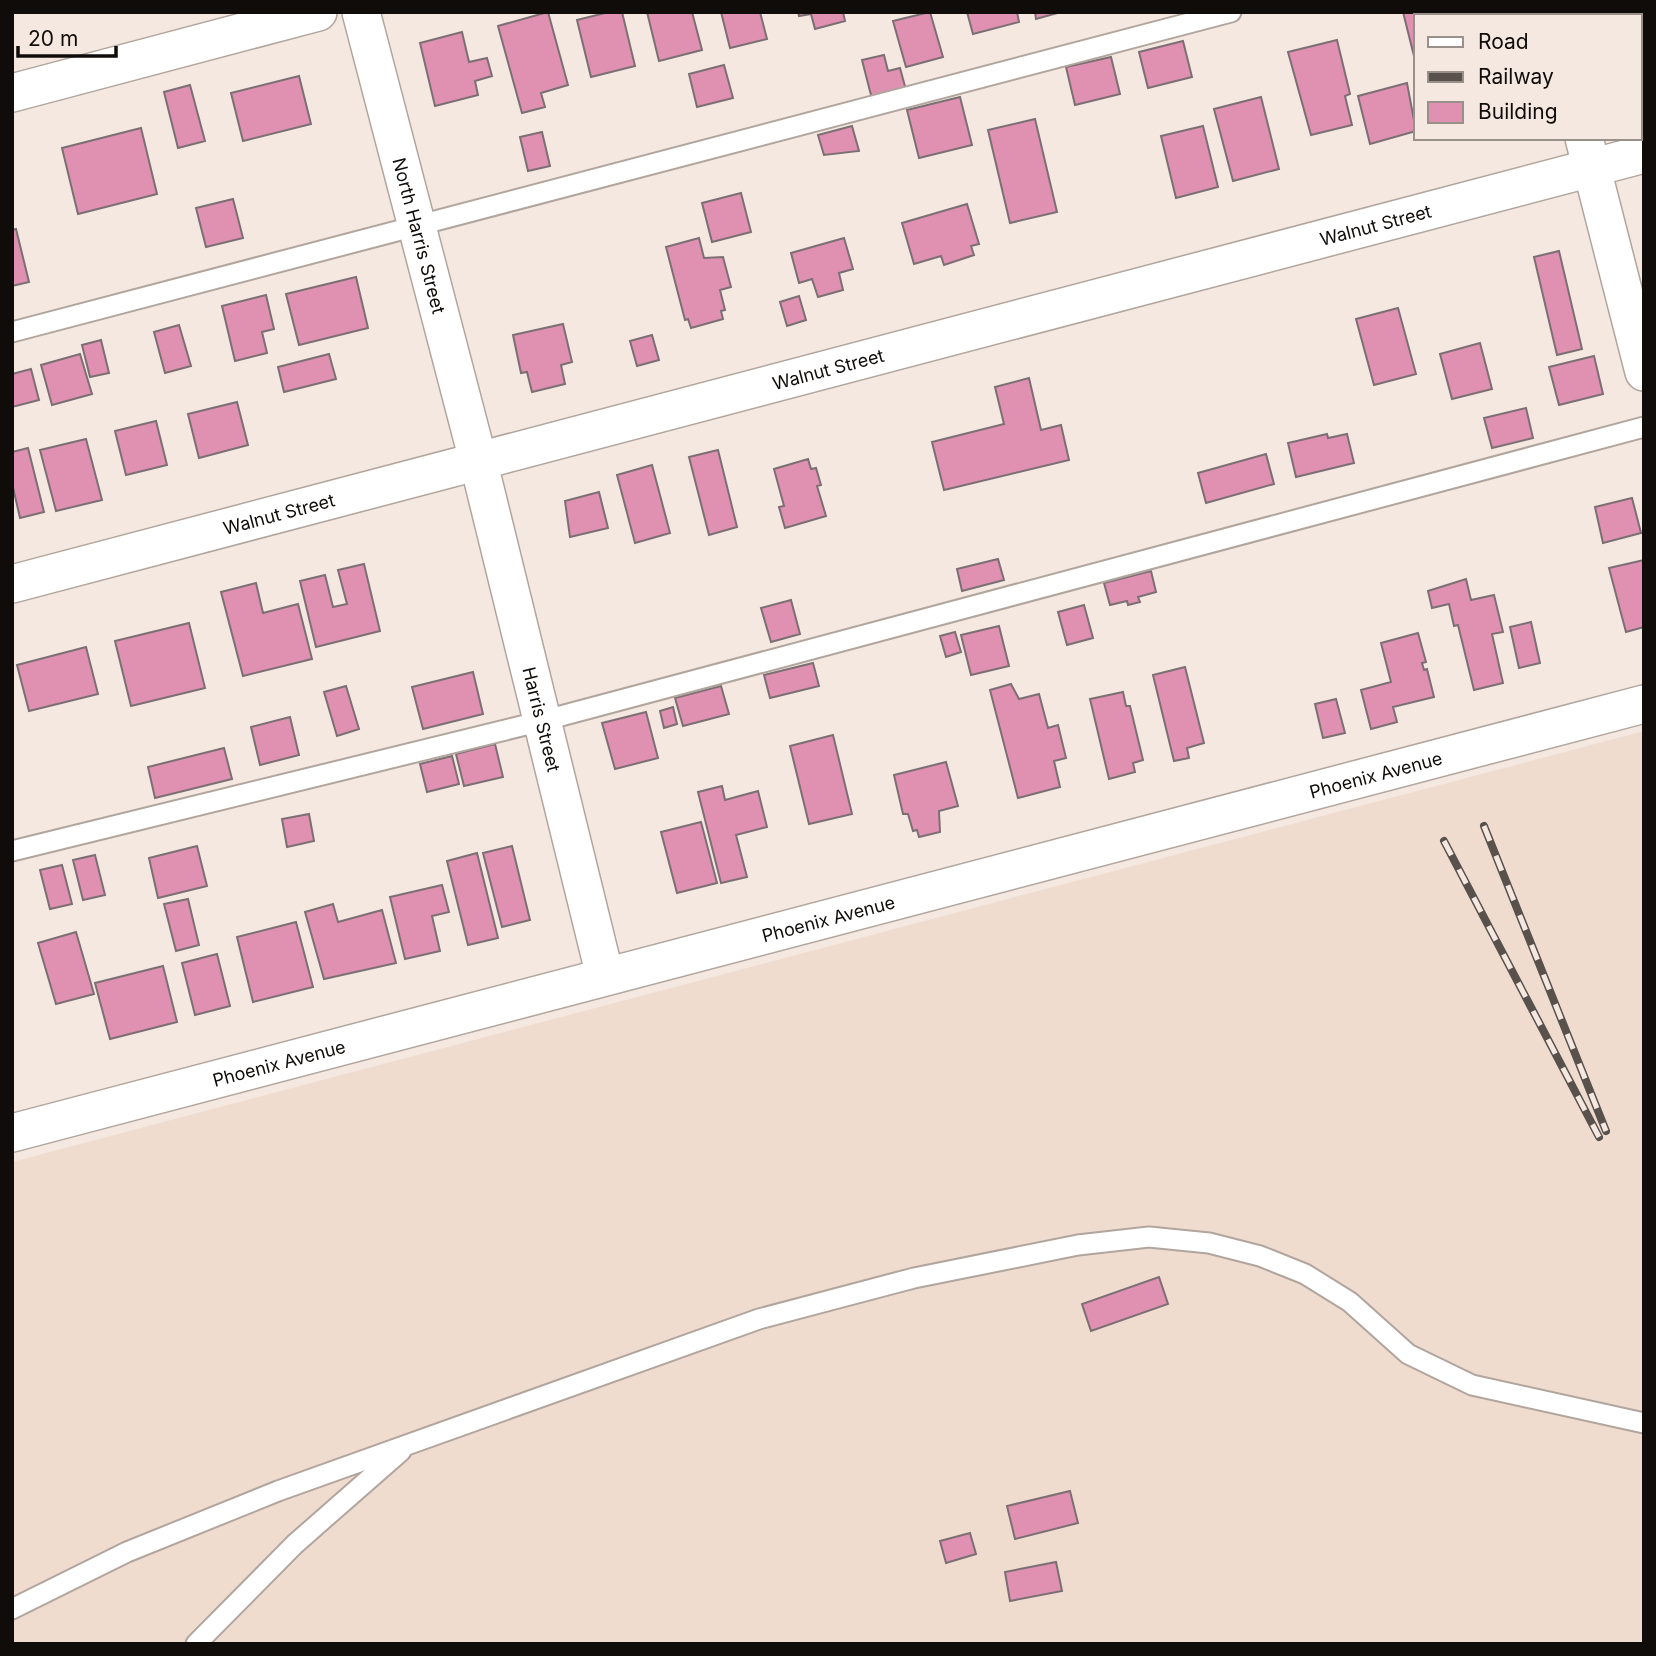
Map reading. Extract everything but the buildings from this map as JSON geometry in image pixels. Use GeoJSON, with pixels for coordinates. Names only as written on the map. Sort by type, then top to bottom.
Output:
{"type":"FeatureCollection","features":[{"type":"Feature","properties":{"kind":"street"},"geometry":{"type":"LineString","coordinates":[[12,93],[318,12]]}},
{"type":"Feature","properties":{"kind":"street","name":"North Harris Street"},"geometry":{"type":"LineString","coordinates":[[361,12],[478,460]]}},
{"type":"Feature","properties":{"kind":"street"},"geometry":{"type":"LineString","coordinates":[[1588,153],[1644,372]]}},
{"type":"Feature","properties":{"kind":"street","name":"Walnut Street"},"geometry":{"type":"LineString","coordinates":[[12,584],[478,460],[1588,153],[1644,154]]}},
{"type":"Feature","properties":{"kind":"street","name":"Harris Street"},"geometry":{"type":"LineString","coordinates":[[478,460],[605,976]]}},
{"type":"Feature","properties":{"kind":"street","name":"Phoenix Avenue"},"geometry":{"type":"LineString","coordinates":[[12,1133],[1644,704]]}},
{"type":"Feature","properties":{"kind":"lane"},"geometry":{"type":"LineString","coordinates":[[12,332],[417,228],[1231,12]]}},
{"type":"Feature","properties":{"kind":"lane"},"geometry":{"type":"LineString","coordinates":[[12,851],[542,721],[1644,427]]}},
{"type":"Feature","properties":{"kind":"lane"},"geometry":{"type":"LineString","coordinates":[[12,1609],[127,1552],[278,1491],[759,1319],[914,1278],[1078,1245],[1149,1237],[1209,1242],[1260,1256],[1305,1274],[1350,1302],[1408,1354],[1472,1385],[1644,1423]]}},
{"type":"Feature","properties":{"kind":"lane"},"geometry":{"type":"LineString","coordinates":[[196,1644],[295,1544],[409,1444]]}},
{"type":"Feature","properties":{"kind":"shaded area"},"geometry":{"type":"Polygon","coordinates":[[[1644,731],[1644,1644],[12,1644],[12,1162],[1644,731]]]}},
{"type":"Feature","properties":{"kind":"railway"},"geometry":{"type":"LineString","coordinates":[[1484,826],[1606,1131]]}},
{"type":"Feature","properties":{"kind":"railway"},"geometry":{"type":"LineString","coordinates":[[1444,841],[1599,1137]]}}]}
